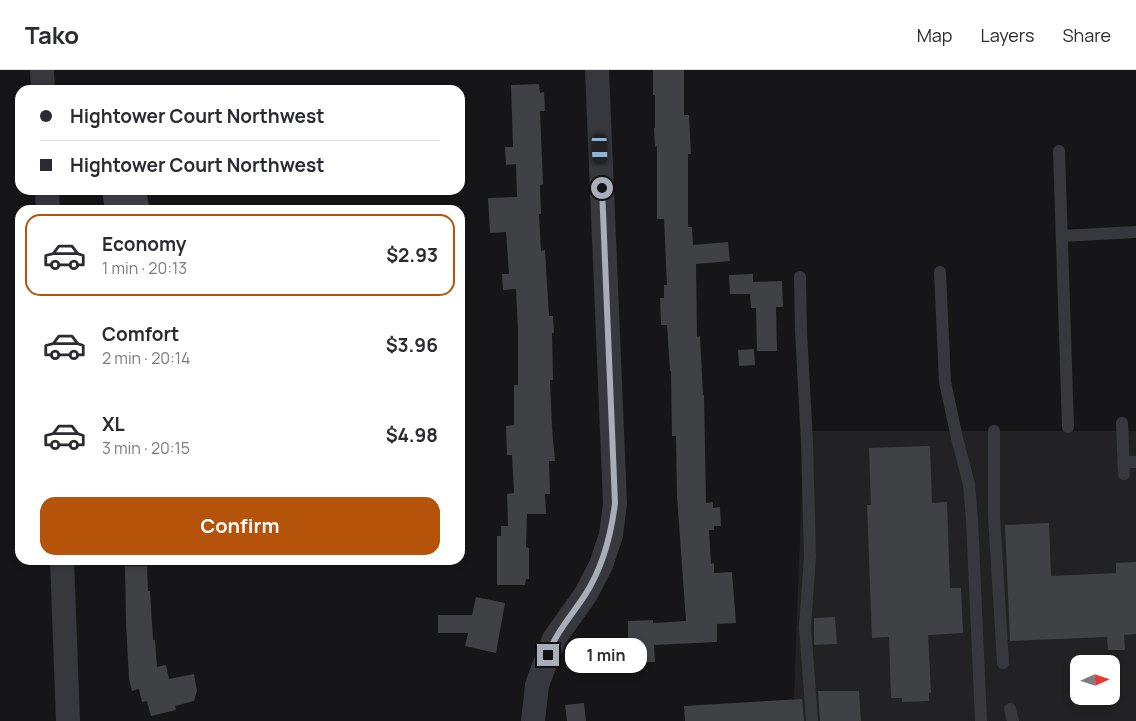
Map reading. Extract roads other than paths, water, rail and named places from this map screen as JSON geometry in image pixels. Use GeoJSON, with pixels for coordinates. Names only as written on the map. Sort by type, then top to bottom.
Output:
{"type":"FeatureCollection","features":[{"type":"Feature","properties":{"kind":"street"},"geometry":{"type":"LineString","coordinates":[[42,70],[43,85]]}},
{"type":"Feature","properties":{"kind":"street"},"geometry":{"type":"LineString","coordinates":[[533,721],[537,685],[554,639],[586,594],[601,565],[611,535],[615,503],[597,70]]}},
{"type":"Feature","properties":{"kind":"street"},"geometry":{"type":"LineString","coordinates":[[62,565],[68,721]]}},
{"type":"Feature","properties":{"kind":"lane"},"geometry":{"type":"LineString","coordinates":[[1060,151],[1068,427]]}},
{"type":"Feature","properties":{"kind":"lane"},"geometry":{"type":"LineString","coordinates":[[1062,236],[1136,232]]}},
{"type":"Feature","properties":{"kind":"lane"},"geometry":{"type":"LineString","coordinates":[[940,272],[945,382],[968,484],[972,520],[981,721]]}},
{"type":"Feature","properties":{"kind":"lane"},"geometry":{"type":"LineString","coordinates":[[800,277],[810,556],[805,627],[812,721]]}},
{"type":"Feature","properties":{"kind":"lane"},"geometry":{"type":"LineString","coordinates":[[1122,423],[1128,466]]}},
{"type":"Feature","properties":{"kind":"lane"},"geometry":{"type":"LineString","coordinates":[[994,431],[994,516],[1003,663]]}}]}
